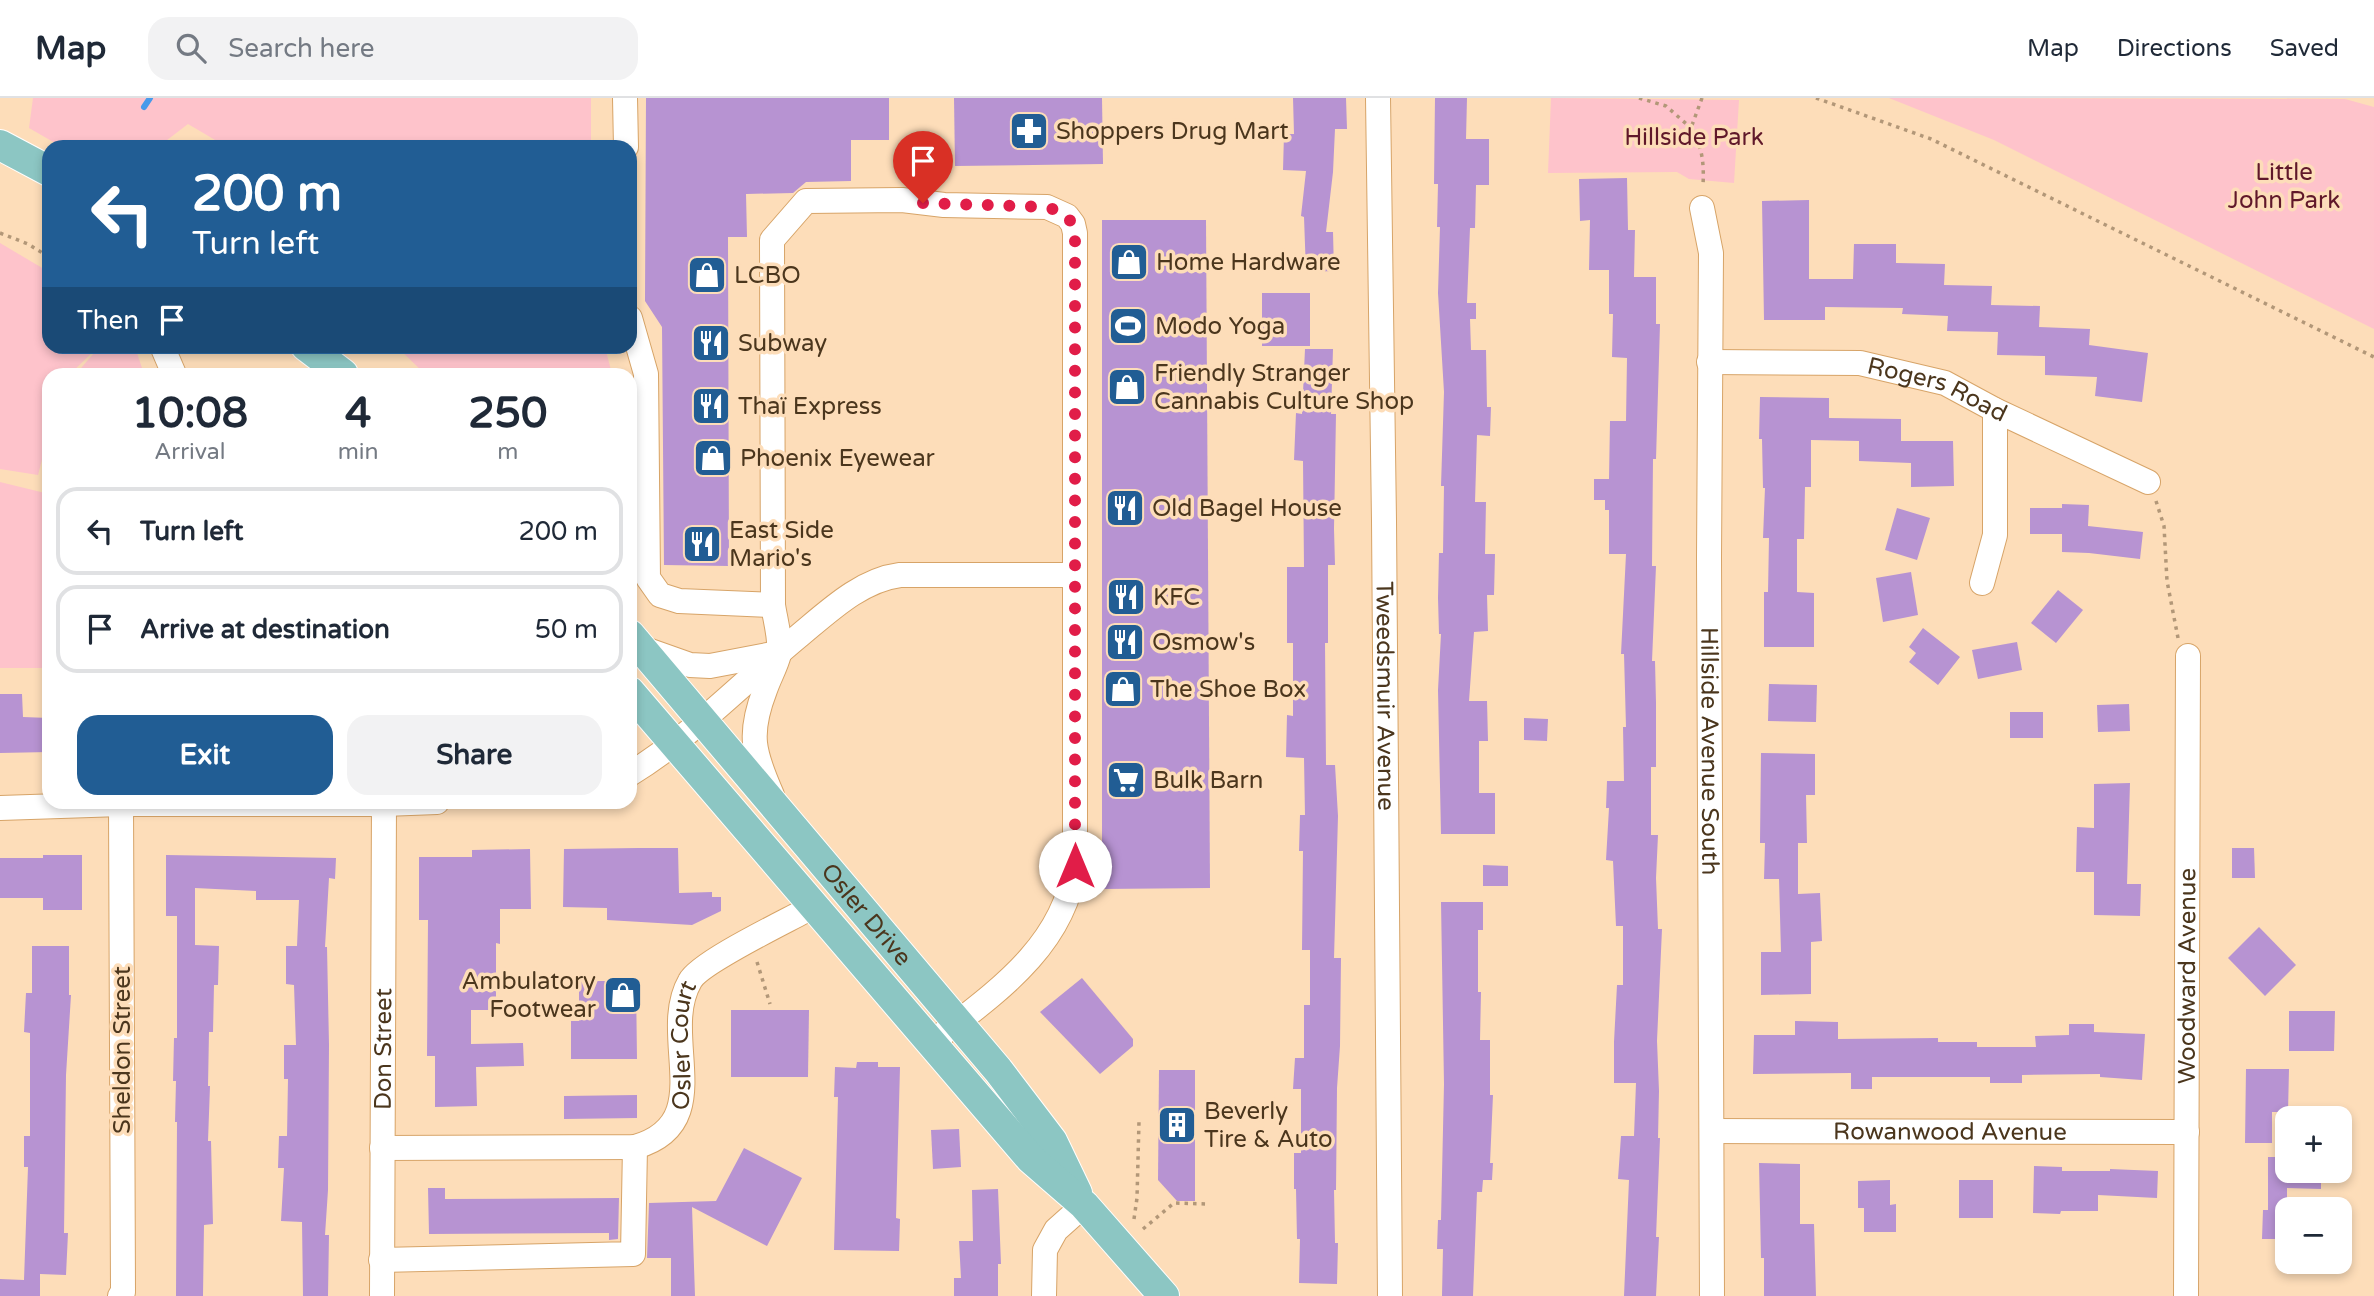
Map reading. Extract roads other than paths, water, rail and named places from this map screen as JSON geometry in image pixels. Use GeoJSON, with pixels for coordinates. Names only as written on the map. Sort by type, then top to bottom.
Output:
{"type":"FeatureCollection","features":[{"type":"Feature","properties":{"kind":"main road"},"geometry":{"type":"LineString","coordinates":[[0,145],[42,167]]}},
{"type":"Feature","properties":{"kind":"main road"},"geometry":{"type":"LineString","coordinates":[[317,354],[335,368]]}},
{"type":"Feature","properties":{"kind":"main road","name":"Osler Drive"},"geometry":{"type":"LineString","coordinates":[[637,642],[959,1021],[1052,1141],[1084,1205]]}},
{"type":"Feature","properties":{"kind":"main road","name":"Osler Drive"},"geometry":{"type":"LineString","coordinates":[[637,700],[1031,1159],[1084,1205],[1164,1296]]}},
{"type":"Feature","properties":{"kind":"street"},"geometry":{"type":"LineString","coordinates":[[625,98],[626,140]]}},
{"type":"Feature","properties":{"kind":"street","name":"Tweedsmuir Avenue"},"geometry":{"type":"LineString","coordinates":[[1378,98],[1390,1296]]}},
{"type":"Feature","properties":{"kind":"street"},"geometry":{"type":"LineString","coordinates":[[779,811],[758,763],[753,738],[756,716],[779,653],[773,605],[772,240],[806,201],[902,200],[943,205],[1047,207],[1059,211],[1073,224],[1075,233],[1073,882],[1059,918],[1035,952],[1001,987],[930,1043]]}},
{"type":"Feature","properties":{"kind":"street","name":"Hillside Avenue South"},"geometry":{"type":"LineString","coordinates":[[1702,208],[1711,253],[1709,362],[1712,1296]]}},
{"type":"Feature","properties":{"kind":"street"},"geometry":{"type":"LineString","coordinates":[[637,342],[646,374],[648,578],[660,595],[679,601],[773,605]]}},
{"type":"Feature","properties":{"kind":"street","name":"Rogers Road"},"geometry":{"type":"LineString","coordinates":[[1709,362],[1860,363],[1945,383],[1995,411],[2148,482]]}},
{"type":"Feature","properties":{"kind":"street"},"geometry":{"type":"LineString","coordinates":[[1982,583],[1995,535],[1995,411]]}},
{"type":"Feature","properties":{"kind":"street"},"geometry":{"type":"LineString","coordinates":[[637,769],[674,744],[779,653],[838,605],[865,587],[888,577],[1075,575]]}},
{"type":"Feature","properties":{"kind":"street"},"geometry":{"type":"LineString","coordinates":[[637,642],[671,660],[699,666],[779,653]]}},
{"type":"Feature","properties":{"kind":"street","name":"Woodward Avenue"},"geometry":{"type":"LineString","coordinates":[[2186,1296],[2188,656]]}},
{"type":"Feature","properties":{"kind":"street"},"geometry":{"type":"LineString","coordinates":[[0,808],[42,807]]}},
{"type":"Feature","properties":{"kind":"street","name":"Sheldon Street"},"geometry":{"type":"LineString","coordinates":[[120,1296],[121,809]]}},
{"type":"Feature","properties":{"kind":"street","name":"Don Street"},"geometry":{"type":"LineString","coordinates":[[382,1296],[384,809]]}},
{"type":"Feature","properties":{"kind":"street","name":"Osler Court"},"geometry":{"type":"LineString","coordinates":[[382,1148],[635,1147],[650,1142],[667,1132],[676,1118],[681,1100],[680,1005],[690,979],[707,964],[812,907]]}},
{"type":"Feature","properties":{"kind":"street","name":"Rowanwood Avenue"},"geometry":{"type":"LineString","coordinates":[[1712,1131],[2187,1132]]}},
{"type":"Feature","properties":{"kind":"street"},"geometry":{"type":"LineString","coordinates":[[381,1260],[634,1254],[635,1147]]}},
{"type":"Feature","properties":{"kind":"street"},"geometry":{"type":"LineString","coordinates":[[1044,1296],[1045,1250],[1056,1230],[1084,1205]]}},
{"type":"Feature","properties":{"kind":"waterway"},"geometry":{"type":"LineString","coordinates":[[144,107],[150,98]]}},
{"type":"Feature","properties":{"kind":"place","name":"Shoppers Drug Mart"},"geometry":{"type":"Point","coordinates":[1029,131]}},
{"type":"Feature","properties":{"kind":"place","name":"Home Hardware"},"geometry":{"type":"Point","coordinates":[1129,262]}},
{"type":"Feature","properties":{"kind":"place","name":"LCBO"},"geometry":{"type":"Point","coordinates":[707,275]}},
{"type":"Feature","properties":{"kind":"place","name":"Modo Yoga"},"geometry":{"type":"Point","coordinates":[1128,326]}},
{"type":"Feature","properties":{"kind":"place","name":"Subway"},"geometry":{"type":"Point","coordinates":[711,343]}},
{"type":"Feature","properties":{"kind":"place","name":"Friendly Stranger Cannabis Culture Shop"},"geometry":{"type":"Point","coordinates":[1127,387]}},
{"type":"Feature","properties":{"kind":"place","name":"Thaï Express"},"geometry":{"type":"Point","coordinates":[711,406]}},
{"type":"Feature","properties":{"kind":"place","name":"Phoenix Eyewear"},"geometry":{"type":"Point","coordinates":[713,458]}},
{"type":"Feature","properties":{"kind":"place","name":"Old Bagel House"},"geometry":{"type":"Point","coordinates":[1125,508]}},
{"type":"Feature","properties":{"kind":"place","name":"East Side Mario's"},"geometry":{"type":"Point","coordinates":[702,544]}},
{"type":"Feature","properties":{"kind":"place","name":"KFC"},"geometry":{"type":"Point","coordinates":[1126,597]}},
{"type":"Feature","properties":{"kind":"place","name":"Osmow's"},"geometry":{"type":"Point","coordinates":[1125,642]}},
{"type":"Feature","properties":{"kind":"place","name":"The Shoe Box"},"geometry":{"type":"Point","coordinates":[1123,689]}},
{"type":"Feature","properties":{"kind":"place","name":"Bulk Barn"},"geometry":{"type":"Point","coordinates":[1126,780]}},
{"type":"Feature","properties":{"kind":"place","name":"Ambulatory Footwear"},"geometry":{"type":"Point","coordinates":[623,995]}},
{"type":"Feature","properties":{"kind":"place","name":"Beverly Tire & Auto"},"geometry":{"type":"Point","coordinates":[1177,1125]}},
{"type":"Feature","properties":{"kind":"park label","name":"Hillside Park"},"geometry":{"type":"Point","coordinates":[1694,137]}},
{"type":"Feature","properties":{"kind":"park label","name":"Little John Park"},"geometry":{"type":"Point","coordinates":[2284,186]}}]}
